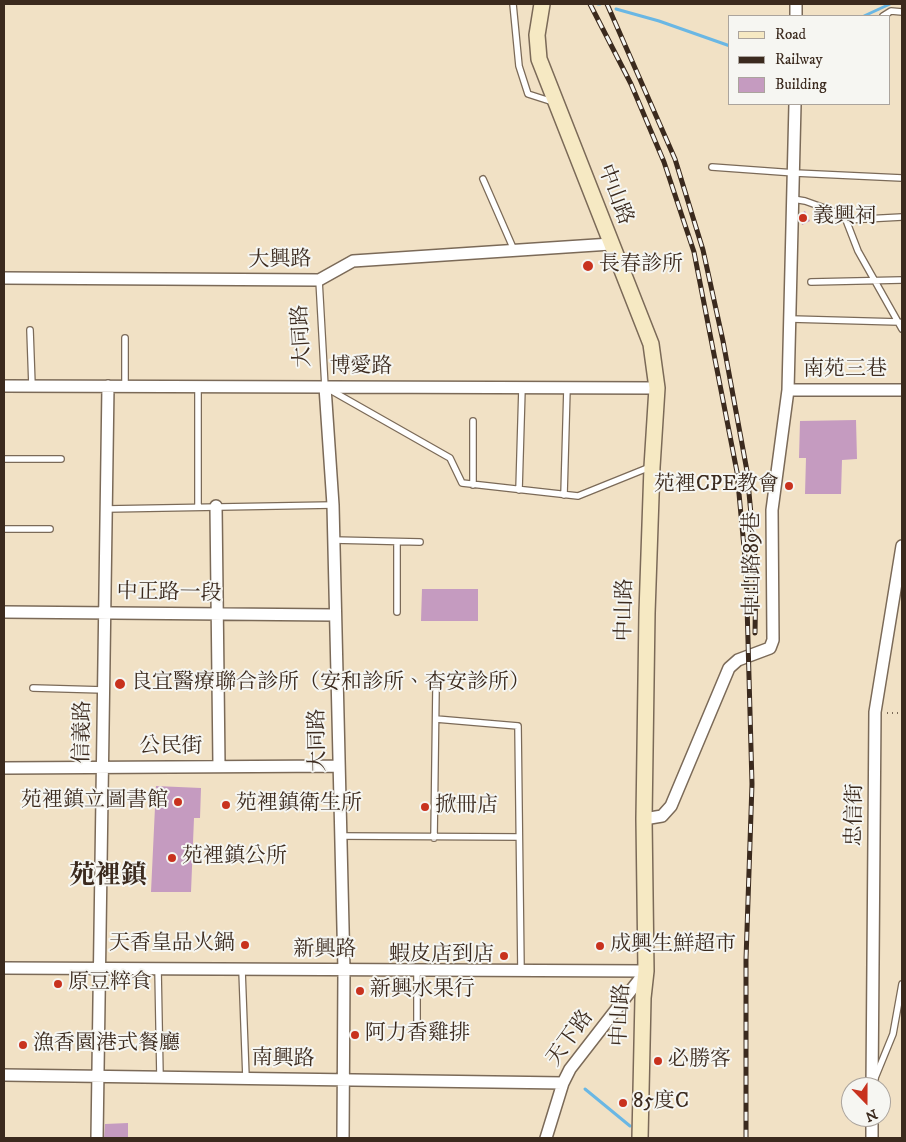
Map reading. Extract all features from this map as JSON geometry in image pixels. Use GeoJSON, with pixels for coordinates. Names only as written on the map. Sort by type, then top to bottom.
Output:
{"type":"FeatureCollection","features":[{"type":"Feature","properties":{"kind":"street","name":"中山路"},"geometry":{"type":"LineString","coordinates":[[542,4],[537,35],[539,59],[651,344],[657,388],[652,467],[644,819],[646,971],[643,998],[640,1138]]}},
{"type":"Feature","properties":{"kind":"street","name":"中山路89巷"},"geometry":{"type":"LineString","coordinates":[[644,819],[662,816],[671,806],[729,668],[738,660],[770,648],[773,640],[772,510],[788,390],[795,174],[795,105]]}},
{"type":"Feature","properties":{"kind":"street","name":"大興路"},"geometry":{"type":"LineString","coordinates":[[4,278],[319,280],[353,261],[611,244]]}},
{"type":"Feature","properties":{"kind":"street","name":"博愛路"},"geometry":{"type":"LineString","coordinates":[[4,386],[657,388]]}},
{"type":"Feature","properties":{"kind":"street","name":"信義路"},"geometry":{"type":"LineString","coordinates":[[97,1138],[108,386]]}},
{"type":"Feature","properties":{"kind":"street","name":"大同路"},"geometry":{"type":"LineString","coordinates":[[325,387],[332,505],[344,970],[343,1138]]}},
{"type":"Feature","properties":{"kind":"street","name":"南苑三巷"},"geometry":{"type":"LineString","coordinates":[[788,390],[902,390]]}},
{"type":"Feature","properties":{"kind":"street"},"geometry":{"type":"LineString","coordinates":[[216,506],[219,766]]}},
{"type":"Feature","properties":{"kind":"street","name":"忠信街"},"geometry":{"type":"LineString","coordinates":[[872,1077],[875,712],[902,546]]}},
{"type":"Feature","properties":{"kind":"street","name":"中正路一段"},"geometry":{"type":"LineString","coordinates":[[4,612],[334,615]]}},
{"type":"Feature","properties":{"kind":"street","name":"公民街"},"geometry":{"type":"LineString","coordinates":[[4,768],[338,766]]}},
{"type":"Feature","properties":{"kind":"street","name":"新興路"},"geometry":{"type":"LineString","coordinates":[[4,968],[646,971]]}},
{"type":"Feature","properties":{"kind":"street","name":"天下路"},"geometry":{"type":"LineString","coordinates":[[546,1138],[563,1083],[570,1069],[646,971]]}},
{"type":"Feature","properties":{"kind":"street","name":"南興路"},"geometry":{"type":"LineString","coordinates":[[4,1075],[563,1083]]}},
{"type":"Feature","properties":{"kind":"lane"},"geometry":{"type":"LineString","coordinates":[[513,4],[519,66],[528,94],[556,102]]}},
{"type":"Feature","properties":{"kind":"lane"},"geometry":{"type":"LineString","coordinates":[[885,15],[891,11],[902,12]]}},
{"type":"Feature","properties":{"kind":"lane"},"geometry":{"type":"LineString","coordinates":[[712,167],[795,174],[902,178]]}},
{"type":"Feature","properties":{"kind":"lane"},"geometry":{"type":"LineString","coordinates":[[483,179],[514,250]]}},
{"type":"Feature","properties":{"kind":"lane"},"geometry":{"type":"LineString","coordinates":[[793,199],[805,200],[832,211],[846,220],[902,217]]}},
{"type":"Feature","properties":{"kind":"lane"},"geometry":{"type":"LineString","coordinates":[[846,220],[858,251],[877,281],[902,329]]}},
{"type":"Feature","properties":{"kind":"lane","name":"大同路"},"geometry":{"type":"LineString","coordinates":[[319,280],[325,387]]}},
{"type":"Feature","properties":{"kind":"lane"},"geometry":{"type":"LineString","coordinates":[[811,282],[902,280]]}},
{"type":"Feature","properties":{"kind":"lane"},"geometry":{"type":"LineString","coordinates":[[791,319],[899,322]]}},
{"type":"Feature","properties":{"kind":"lane"},"geometry":{"type":"LineString","coordinates":[[30,330],[32,386]]}},
{"type":"Feature","properties":{"kind":"lane"},"geometry":{"type":"LineString","coordinates":[[125,338],[125,386]]}},
{"type":"Feature","properties":{"kind":"lane"},"geometry":{"type":"LineString","coordinates":[[198,387],[198,507]]}},
{"type":"Feature","properties":{"kind":"lane"},"geometry":{"type":"LineString","coordinates":[[325,387],[450,458],[462,483],[578,496],[652,467]]}},
{"type":"Feature","properties":{"kind":"lane"},"geometry":{"type":"LineString","coordinates":[[519,490],[522,388]]}},
{"type":"Feature","properties":{"kind":"lane"},"geometry":{"type":"LineString","coordinates":[[564,495],[567,388]]}},
{"type":"Feature","properties":{"kind":"lane"},"geometry":{"type":"LineString","coordinates":[[473,421],[473,484]]}},
{"type":"Feature","properties":{"kind":"lane"},"geometry":{"type":"LineString","coordinates":[[4,459],[60,459]]}},
{"type":"Feature","properties":{"kind":"lane"},"geometry":{"type":"LineString","coordinates":[[106,509],[332,505]]}},
{"type":"Feature","properties":{"kind":"lane"},"geometry":{"type":"LineString","coordinates":[[4,529],[50,529]]}},
{"type":"Feature","properties":{"kind":"lane"},"geometry":{"type":"LineString","coordinates":[[333,540],[420,542]]}},
{"type":"Feature","properties":{"kind":"lane"},"geometry":{"type":"LineString","coordinates":[[397,542],[397,612]]}},
{"type":"Feature","properties":{"kind":"lane"},"geometry":{"type":"LineString","coordinates":[[33,688],[104,690]]}},
{"type":"Feature","properties":{"kind":"lane"},"geometry":{"type":"LineString","coordinates":[[434,838],[436,688]]}},
{"type":"Feature","properties":{"kind":"lane"},"geometry":{"type":"LineString","coordinates":[[436,719],[518,726],[521,971]]}},
{"type":"Feature","properties":{"kind":"lane"},"geometry":{"type":"LineString","coordinates":[[340,836],[520,837]]}},
{"type":"Feature","properties":{"kind":"lane"},"geometry":{"type":"LineString","coordinates":[[158,969],[160,1077]]}},
{"type":"Feature","properties":{"kind":"lane"},"geometry":{"type":"LineString","coordinates":[[242,970],[246,1078]]}},
{"type":"Feature","properties":{"kind":"lane"},"geometry":{"type":"LineString","coordinates":[[417,970],[417,1032]]}},
{"type":"Feature","properties":{"kind":"lane"},"geometry":{"type":"LineString","coordinates":[[876,1077],[893,1034],[902,984]]}},
{"type":"Feature","properties":{"kind":"lane"},"geometry":{"type":"LineString","coordinates":[[895,1022],[902,1024]]}},
{"type":"Feature","properties":{"kind":"path"},"geometry":{"type":"LineString","coordinates":[[875,712],[902,713]]}},
{"type":"Feature","properties":{"kind":"building","name":"義興祠"},"geometry":{"type":"Polygon","coordinates":[[[805,211],[810,221],[802,225],[800,214],[805,211]]]}},
{"type":"Feature","properties":{"kind":"building"},"geometry":{"type":"Polygon","coordinates":[[[856,420],[857,459],[842,460],[841,494],[805,494],[806,458],[799,458],[800,421],[856,420]]]}},
{"type":"Feature","properties":{"kind":"building"},"geometry":{"type":"Polygon","coordinates":[[[422,589],[478,589],[478,621],[421,621],[422,589]]]}},
{"type":"Feature","properties":{"kind":"building","name":"苑裡鎮公所"},"geometry":{"type":"Polygon","coordinates":[[[156,786],[201,788],[200,818],[194,818],[191,892],[151,892],[156,786]]]}},
{"type":"Feature","properties":{"kind":"building"},"geometry":{"type":"Polygon","coordinates":[[[128,1123],[128,1138],[104,1138],[105,1124],[128,1123]]]}},
{"type":"Feature","properties":{"kind":"waterway"},"geometry":{"type":"LineString","coordinates":[[866,15],[890,4]]}},
{"type":"Feature","properties":{"kind":"waterway"},"geometry":{"type":"LineString","coordinates":[[616,9],[659,21],[728,45]]}},
{"type":"Feature","properties":{"kind":"waterway"},"geometry":{"type":"LineString","coordinates":[[585,1089],[630,1126]]}},
{"type":"Feature","properties":{"kind":"railway"},"geometry":{"type":"LineString","coordinates":[[590,4],[631,84],[664,162],[694,252],[737,472],[746,569],[752,784],[746,959],[746,1138]]}},
{"type":"Feature","properties":{"kind":"railway"},"geometry":{"type":"LineString","coordinates":[[607,4],[675,159],[703,250],[723,341],[747,471],[756,569],[755,633]]}},
{"type":"Feature","properties":{"kind":"place","name":"義興祠"},"geometry":{"type":"Point","coordinates":[803,218]}},
{"type":"Feature","properties":{"kind":"place","name":"長春診所"},"geometry":{"type":"Point","coordinates":[588,266]}},
{"type":"Feature","properties":{"kind":"place","name":"苑裡CPE教會"},"geometry":{"type":"Point","coordinates":[789,486]}},
{"type":"Feature","properties":{"kind":"place","name":"良宜醫療聯合診所（安和診所、杏安診所）"},"geometry":{"type":"Point","coordinates":[120,684]}},
{"type":"Feature","properties":{"kind":"place","name":"苑裡鎮立圖書館"},"geometry":{"type":"Point","coordinates":[178,802]}},
{"type":"Feature","properties":{"kind":"place","name":"苑裡鎮衛生所"},"geometry":{"type":"Point","coordinates":[226,805]}},
{"type":"Feature","properties":{"kind":"place","name":"掀冊店"},"geometry":{"type":"Point","coordinates":[425,807]}},
{"type":"Feature","properties":{"kind":"place","name":"苑裡鎮公所"},"geometry":{"type":"Point","coordinates":[172,858]}},
{"type":"Feature","properties":{"kind":"place","name":"天香皇品火鍋"},"geometry":{"type":"Point","coordinates":[245,945]}},
{"type":"Feature","properties":{"kind":"place","name":"成興生鮮超市"},"geometry":{"type":"Point","coordinates":[600,946]}},
{"type":"Feature","properties":{"kind":"place","name":"蝦皮店到店"},"geometry":{"type":"Point","coordinates":[504,956]}},
{"type":"Feature","properties":{"kind":"place","name":"原豆粹食"},"geometry":{"type":"Point","coordinates":[58,984]}},
{"type":"Feature","properties":{"kind":"place","name":"新興水果行"},"geometry":{"type":"Point","coordinates":[360,991]}},
{"type":"Feature","properties":{"kind":"place","name":"阿力香雞排"},"geometry":{"type":"Point","coordinates":[355,1035]}},
{"type":"Feature","properties":{"kind":"place","name":"漁香園港式餐廳"},"geometry":{"type":"Point","coordinates":[23,1045]}},
{"type":"Feature","properties":{"kind":"place","name":"必勝客"},"geometry":{"type":"Point","coordinates":[658,1061]}},
{"type":"Feature","properties":{"kind":"place","name":"85度C"},"geometry":{"type":"Point","coordinates":[623,1103]}},
{"type":"Feature","properties":{"kind":"district","name":"苑裡鎮"},"geometry":{"type":"Point","coordinates":[108,878]}}]}
